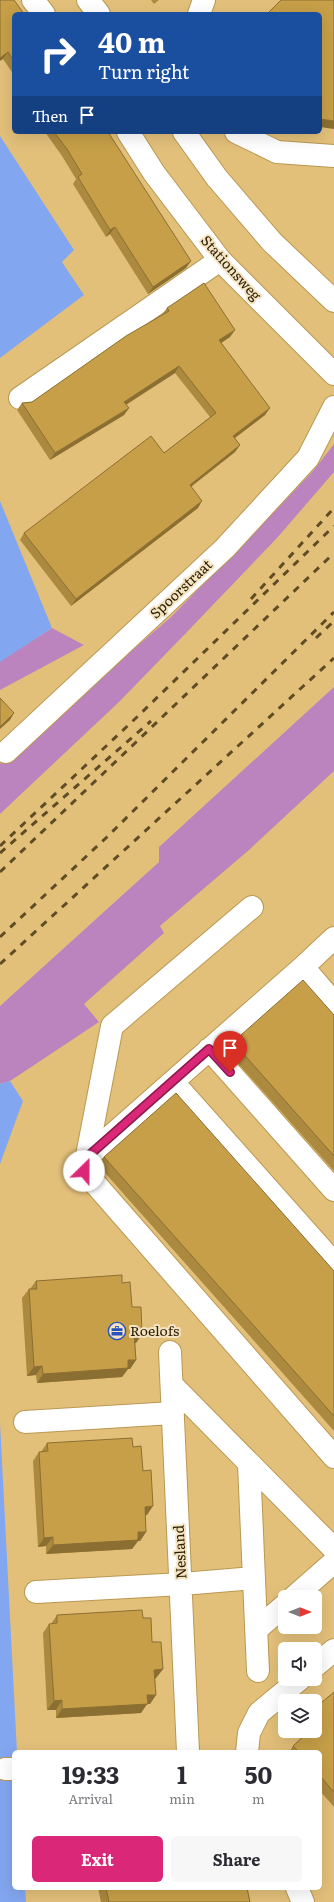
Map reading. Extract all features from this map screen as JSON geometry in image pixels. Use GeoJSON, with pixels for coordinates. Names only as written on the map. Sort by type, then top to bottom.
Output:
{"type":"FeatureCollection","features":[{"type":"Feature","properties":{"kind":"street"},"geometry":{"type":"LineString","coordinates":[[33,0],[42,12]]}},
{"type":"Feature","properties":{"kind":"street"},"geometry":{"type":"LineString","coordinates":[[88,0],[97,12]]}},
{"type":"Feature","properties":{"kind":"street"},"geometry":{"type":"LineString","coordinates":[[200,12],[204,0]]}},
{"type":"Feature","properties":{"kind":"street","name":"Stationsweg"},"geometry":{"type":"LineString","coordinates":[[129,134],[154,173],[220,260],[334,374]]}},
{"type":"Feature","properties":{"kind":"street"},"geometry":{"type":"LineString","coordinates":[[185,134],[217,178],[272,242],[334,301]]}},
{"type":"Feature","properties":{"kind":"street"},"geometry":{"type":"LineString","coordinates":[[240,134],[277,152],[334,156]]}},
{"type":"Feature","properties":{"kind":"street"},"geometry":{"type":"LineString","coordinates":[[20,398],[220,260]]}},
{"type":"Feature","properties":{"kind":"street","name":"Spoorstraat"},"geometry":{"type":"LineString","coordinates":[[6,752],[225,548],[308,458],[334,407]]}},
{"type":"Feature","properties":{"kind":"street"},"geometry":{"type":"LineString","coordinates":[[252,907],[112,1026],[84,1171],[334,1457]]}},
{"type":"Feature","properties":{"kind":"street"},"geometry":{"type":"LineString","coordinates":[[86,1158],[334,938]]}},
{"type":"Feature","properties":{"kind":"street"},"geometry":{"type":"LineString","coordinates":[[303,967],[334,1003]]}},
{"type":"Feature","properties":{"kind":"street"},"geometry":{"type":"LineString","coordinates":[[209,1049],[334,1190]]}},
{"type":"Feature","properties":{"kind":"street"},"geometry":{"type":"LineString","coordinates":[[173,1082],[334,1263]]}},
{"type":"Feature","properties":{"kind":"street","name":"Nesland"},"geometry":{"type":"LineString","coordinates":[[170,1352],[182,1584],[188,1750]]}},
{"type":"Feature","properties":{"kind":"street"},"geometry":{"type":"LineString","coordinates":[[172,1385],[334,1549]]}},
{"type":"Feature","properties":{"kind":"street"},"geometry":{"type":"LineString","coordinates":[[25,1422],[173,1413]]}},
{"type":"Feature","properties":{"kind":"street"},"geometry":{"type":"LineString","coordinates":[[249,1464],[258,1671]]}},
{"type":"Feature","properties":{"kind":"street"},"geometry":{"type":"LineString","coordinates":[[302,1590],[334,1562]]}},
{"type":"Feature","properties":{"kind":"street"},"geometry":{"type":"LineString","coordinates":[[36,1592],[182,1584],[254,1578]]}},
{"type":"Feature","properties":{"kind":"street"},"geometry":{"type":"LineString","coordinates":[[256,1630],[278,1611]]}},
{"type":"Feature","properties":{"kind":"street"},"geometry":{"type":"LineString","coordinates":[[322,1660],[334,1650]]}},
{"type":"Feature","properties":{"kind":"street"},"geometry":{"type":"LineString","coordinates":[[247,1750],[249,1733],[260,1713],[292,1686]]}},
{"type":"Feature","properties":{"kind":"street"},"geometry":{"type":"LineString","coordinates":[[298,1890],[303,1902]]}},
{"type":"Feature","properties":{"kind":"shaded area"},"geometry":{"type":"Polygon","coordinates":[[[334,444],[334,472],[277,538],[119,702],[0,814],[0,764],[171,617],[313,471],[334,444]]]}},
{"type":"Feature","properties":{"kind":"shaded area"},"geometry":{"type":"Polygon","coordinates":[[[52,628],[84,645],[0,690],[0,661],[52,628]]]}},
{"type":"Feature","properties":{"kind":"shaded area"},"geometry":{"type":"Polygon","coordinates":[[[334,687],[334,771],[249,850],[160,926],[164,933],[84,1004],[99,1022],[10,1081],[0,1084],[0,1006],[159,862],[159,847],[334,687]]]}},
{"type":"Feature","properties":{"kind":"water"},"geometry":{"type":"Polygon","coordinates":[[[0,136],[74,250],[62,262],[84,295],[0,358],[0,136]]]}},
{"type":"Feature","properties":{"kind":"water"},"geometry":{"type":"Polygon","coordinates":[[[0,501],[52,628],[0,662],[0,501]]]}},
{"type":"Feature","properties":{"kind":"water"},"geometry":{"type":"Polygon","coordinates":[[[10,1081],[23,1101],[0,1164],[0,1084],[10,1081]]]}},
{"type":"Feature","properties":{"kind":"water"},"geometry":{"type":"Polygon","coordinates":[[[0,1423],[17,1750],[12,1750],[12,1890],[25,1890],[26,1902],[0,1902],[0,1423]]]}},
{"type":"Feature","properties":{"kind":"building"},"geometry":{"type":"Polygon","coordinates":[[[0,0],[14,0],[23,12],[12,12],[12,58],[8,52],[0,58],[0,0]]]}},
{"type":"Feature","properties":{"kind":"building"},"geometry":{"type":"Polygon","coordinates":[[[281,0],[334,0],[334,121],[322,119],[322,12],[269,12],[281,0]]]}},
{"type":"Feature","properties":{"kind":"building"},"geometry":{"type":"Polygon","coordinates":[[[56,134],[109,134],[191,261],[153,287],[115,227],[110,230],[78,177],[82,174],[67,149],[56,134]]]}},
{"type":"Feature","properties":{"kind":"building"},"geometry":{"type":"Polygon","coordinates":[[[204,283],[235,330],[219,340],[270,408],[233,436],[240,445],[190,485],[202,501],[76,599],[24,533],[151,436],[164,453],[216,413],[179,366],[124,402],[129,408],[55,453],[22,403],[32,402],[126,336],[169,311],[167,308],[204,283]]]}},
{"type":"Feature","properties":{"kind":"building"},"geometry":{"type":"Polygon","coordinates":[[[0,698],[14,713],[0,727],[0,698]]]}},
{"type":"Feature","properties":{"kind":"building"},"geometry":{"type":"Polygon","coordinates":[[[303,980],[334,1015],[334,1156],[233,1042],[303,980]]]}},
{"type":"Feature","properties":{"kind":"building"},"geometry":{"type":"Polygon","coordinates":[[[176,1093],[334,1271],[334,1416],[104,1157],[176,1093]]]}},
{"type":"Feature","properties":{"kind":"building"},"geometry":{"type":"Polygon","coordinates":[[[122,1275],[122,1283],[130,1282],[132,1307],[141,1307],[142,1334],[134,1334],[136,1360],[128,1360],[128,1368],[43,1374],[42,1366],[34,1367],[29,1289],[37,1289],[36,1281],[122,1275]]]}},
{"type":"Feature","properties":{"kind":"building"},"geometry":{"type":"Polygon","coordinates":[[[132,1438],[133,1447],[141,1446],[143,1471],[151,1470],[153,1506],[145,1507],[146,1532],[138,1532],[138,1540],[53,1545],[53,1537],[44,1538],[39,1452],[48,1451],[47,1443],[132,1438]]]}},
{"type":"Feature","properties":{"kind":"building"},"geometry":{"type":"Polygon","coordinates":[[[142,1610],[143,1618],[151,1618],[152,1642],[161,1642],[163,1669],[154,1670],[156,1695],[147,1695],[148,1704],[62,1709],[62,1700],[54,1701],[49,1624],[57,1623],[57,1615],[142,1610]]]}},
{"type":"Feature","properties":{"kind":"building"},"geometry":{"type":"Polygon","coordinates":[[[334,1692],[334,1792],[322,1778],[322,1750],[297,1750],[293,1746],[302,1738],[322,1738],[322,1702],[334,1692]]]}},
{"type":"Feature","properties":{"kind":"building"},"geometry":{"type":"Polygon","coordinates":[[[106,1890],[247,1890],[250,1902],[109,1902],[106,1890]]]}},
{"type":"Feature","properties":{"kind":"railway"},"geometry":{"type":"LineString","coordinates":[[251,599],[334,508]]}},
{"type":"Feature","properties":{"kind":"railway"},"geometry":{"type":"LineString","coordinates":[[0,846],[137,717],[334,526]]}},
{"type":"Feature","properties":{"kind":"railway"},"geometry":{"type":"LineString","coordinates":[[0,872],[334,553]]}},
{"type":"Feature","properties":{"kind":"railway"},"geometry":{"type":"LineString","coordinates":[[0,937],[107,837],[334,612]]}},
{"type":"Feature","properties":{"kind":"railway"},"geometry":{"type":"LineString","coordinates":[[316,638],[334,621]]}},
{"type":"Feature","properties":{"kind":"railway"},"geometry":{"type":"LineString","coordinates":[[0,964],[334,658]]}},
{"type":"Feature","properties":{"kind":"railway"},"geometry":{"type":"LineString","coordinates":[[0,853],[151,721]]}},
{"type":"Feature","properties":{"kind":"place","name":"Roelofs"},"geometry":{"type":"Point","coordinates":[117,1331]}},
{"type":"Feature","properties":{"kind":"route"},"geometry":{"type":"LineString","coordinates":[[84,1171],[86,1158],[209,1049],[230,1072]]}}]}
